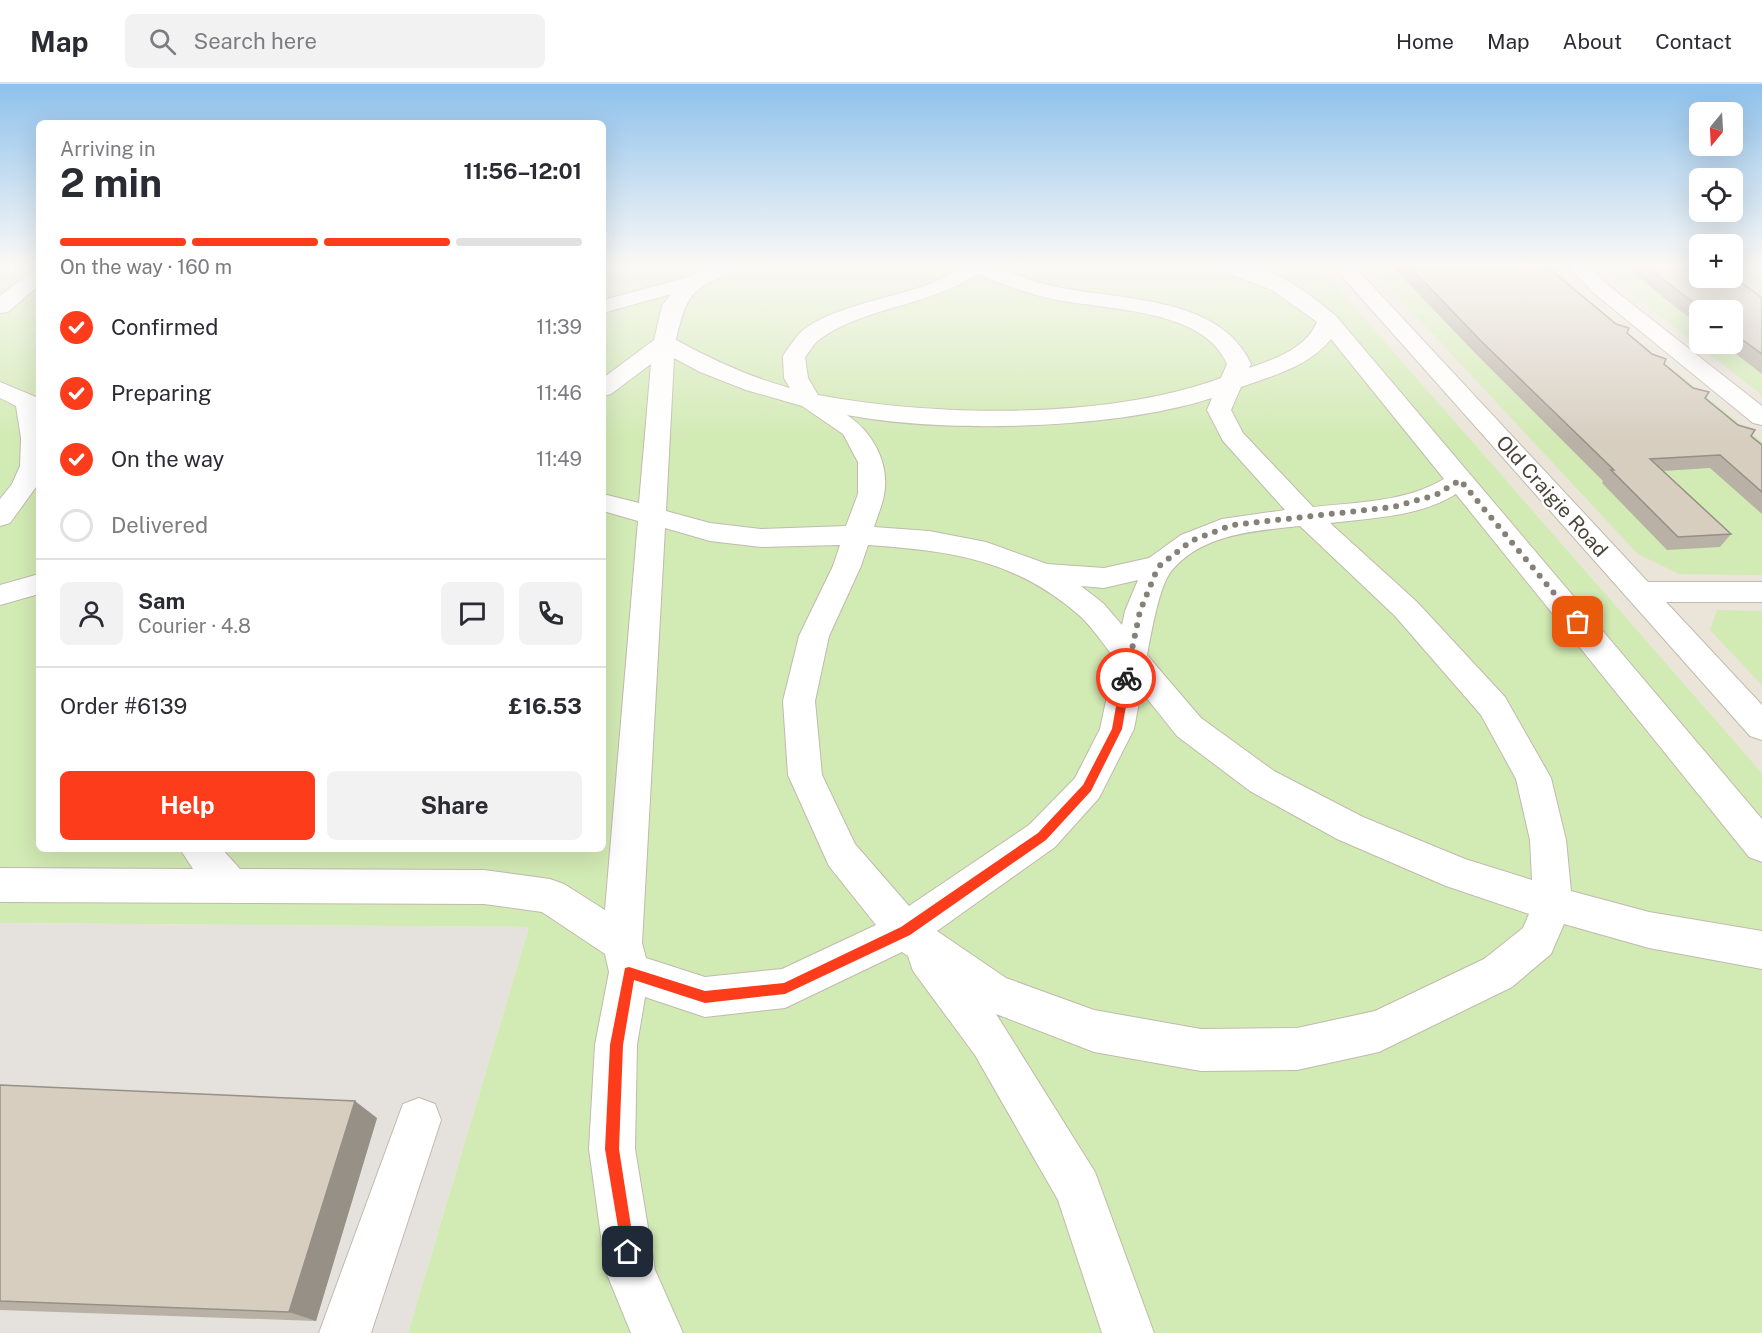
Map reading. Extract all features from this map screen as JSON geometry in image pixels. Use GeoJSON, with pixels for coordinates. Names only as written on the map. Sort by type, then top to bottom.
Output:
{"type":"FeatureCollection","features":[{"type":"Feature","properties":{"kind":"street"},"geometry":{"type":"LineString","coordinates":[[657,1333],[632,1272],[612,1149],[616,1045],[625,958],[664,343],[669,323]]}},
{"type":"Feature","properties":{"kind":"street"},"geometry":{"type":"LineString","coordinates":[[833,323],[810,335],[794,356],[796,378],[809,400],[853,430],[871,462],[871,494],[847,566],[814,636],[798,702],[806,775],[842,855],[990,1040],[1078,1189],[1128,1333]]}},
{"type":"Feature","properties":{"kind":"street"},"geometry":{"type":"LineString","coordinates":[[905,931],[993,993],[1094,1031],[1201,1050],[1297,1050],[1379,1031],[1498,973],[1537,941],[1554,904],[1548,840],[1533,778],[1493,706],[1407,609],[1305,515],[1232,436],[1219,410],[1239,364],[1230,345],[1208,328],[1195,323]]}},
{"type":"Feature","properties":{"kind":"street"},"geometry":{"type":"LineString","coordinates":[[664,343],[696,364],[750,384],[809,400],[893,415],[992,419],[1091,412],[1173,401],[1262,372],[1311,348],[1322,336],[1327,323]]}},
{"type":"Feature","properties":{"kind":"street"},"geometry":{"type":"LineString","coordinates":[[1330,323],[1762,846]]}},
{"type":"Feature","properties":{"kind":"street","name":"Old Craigie Road"},"geometry":{"type":"LineString","coordinates":[[1395,323],[1762,727]]}},
{"type":"Feature","properties":{"kind":"street"},"geometry":{"type":"LineString","coordinates":[[1644,323],[1762,418]]}},
{"type":"Feature","properties":{"kind":"street"},"geometry":{"type":"LineString","coordinates":[[606,387],[664,343]]}},
{"type":"Feature","properties":{"kind":"street"},"geometry":{"type":"LineString","coordinates":[[0,389],[33,401]]}},
{"type":"Feature","properties":{"kind":"street"},"geometry":{"type":"LineString","coordinates":[[0,402],[33,401]]}},
{"type":"Feature","properties":{"kind":"street"},"geometry":{"type":"LineString","coordinates":[[0,516],[19,494],[32,472],[33,401]]}},
{"type":"Feature","properties":{"kind":"street"},"geometry":{"type":"LineString","coordinates":[[1044,574],[1104,578],[1158,567],[1191,541],[1232,525],[1305,515],[1393,507],[1436,495],[1460,480]]}},
{"type":"Feature","properties":{"kind":"street"},"geometry":{"type":"LineString","coordinates":[[606,503],[710,532],[761,538],[858,535],[929,540],[986,551],[1044,574],[1092,610],[1189,727],[1262,782],[1350,828],[1448,870],[1554,904],[1649,930],[1762,950]]}},
{"type":"Feature","properties":{"kind":"street"},"geometry":{"type":"LineString","coordinates":[[0,885],[484,887],[550,896],[625,958],[705,997],[785,988],[905,931],[1042,836],[1087,788],[1117,729],[1140,611],[1158,567]]}},
{"type":"Feature","properties":{"kind":"street"},"geometry":{"type":"LineString","coordinates":[[0,595],[36,585]]}},
{"type":"Feature","properties":{"kind":"street"},"geometry":{"type":"LineString","coordinates":[[1639,592],[1762,592]]}},
{"type":"Feature","properties":{"kind":"street"},"geometry":{"type":"LineString","coordinates":[[202,852],[231,886]]}},
{"type":"Feature","properties":{"kind":"street"},"geometry":{"type":"LineString","coordinates":[[345,1333],[419,1120]]}},
{"type":"Feature","properties":{"kind":"shaded area"},"geometry":{"type":"Polygon","coordinates":[[[1369,323],[1689,323],[1689,354],[1743,354],[1743,323],[1762,323],[1762,773],[1369,323]]]}},
{"type":"Feature","properties":{"kind":"shaded area"},"geometry":{"type":"Polygon","coordinates":[[[0,923],[529,927],[408,1333],[0,1333],[0,923]]]}},
{"type":"Feature","properties":{"kind":"green space"},"geometry":{"type":"Polygon","coordinates":[[[0,323],[36,323],[36,852],[606,852],[606,323],[1369,323],[1762,773],[1762,1333],[408,1333],[529,927],[0,923],[0,323]]]}},
{"type":"Feature","properties":{"kind":"green space"},"geometry":{"type":"Polygon","coordinates":[[[1422,323],[1617,323],[1762,442],[1762,575],[1679,574],[1638,554],[1422,323]]]}},
{"type":"Feature","properties":{"kind":"green space"},"geometry":{"type":"Polygon","coordinates":[[[1669,323],[1689,323],[1689,339],[1669,323]]]}},
{"type":"Feature","properties":{"kind":"green space"},"geometry":{"type":"Polygon","coordinates":[[[1743,323],[1762,323],[1762,395],[1709,354],[1743,354],[1743,323]]]}},
{"type":"Feature","properties":{"kind":"green space"},"geometry":{"type":"Polygon","coordinates":[[[1717,610],[1762,611],[1762,685],[1710,630],[1717,610]]]}},
{"type":"Feature","properties":{"kind":"building"},"geometry":{"type":"Polygon","coordinates":[[[1464,323],[1615,323],[1629,328],[1627,333],[1652,354],[1666,359],[1664,364],[1693,388],[1709,392],[1705,398],[1738,425],[1755,430],[1751,436],[1762,445],[1762,492],[1720,455],[1650,459],[1731,534],[1678,537],[1611,470],[1614,470],[1464,323]]]}},
{"type":"Feature","properties":{"kind":"building"},"geometry":{"type":"Polygon","coordinates":[[[1743,323],[1762,323],[1762,354],[1743,340],[1743,323]]]}},
{"type":"Feature","properties":{"kind":"building"},"geometry":{"type":"Polygon","coordinates":[[[0,1085],[355,1101],[289,1312],[0,1301],[0,1085]]]}},
{"type":"Feature","properties":{"kind":"way so far"},"geometry":{"type":"LineString","coordinates":[[1126,678],[1140,611],[1158,567],[1191,541],[1232,525],[1305,515],[1393,507],[1436,495],[1460,480],[1578,622]]}},
{"type":"Feature","properties":{"kind":"route"},"geometry":{"type":"LineString","coordinates":[[628,1252],[612,1149],[616,1045],[629,972],[705,997],[785,988],[905,931],[1042,836],[1087,788],[1117,729],[1126,678]]}}]}
